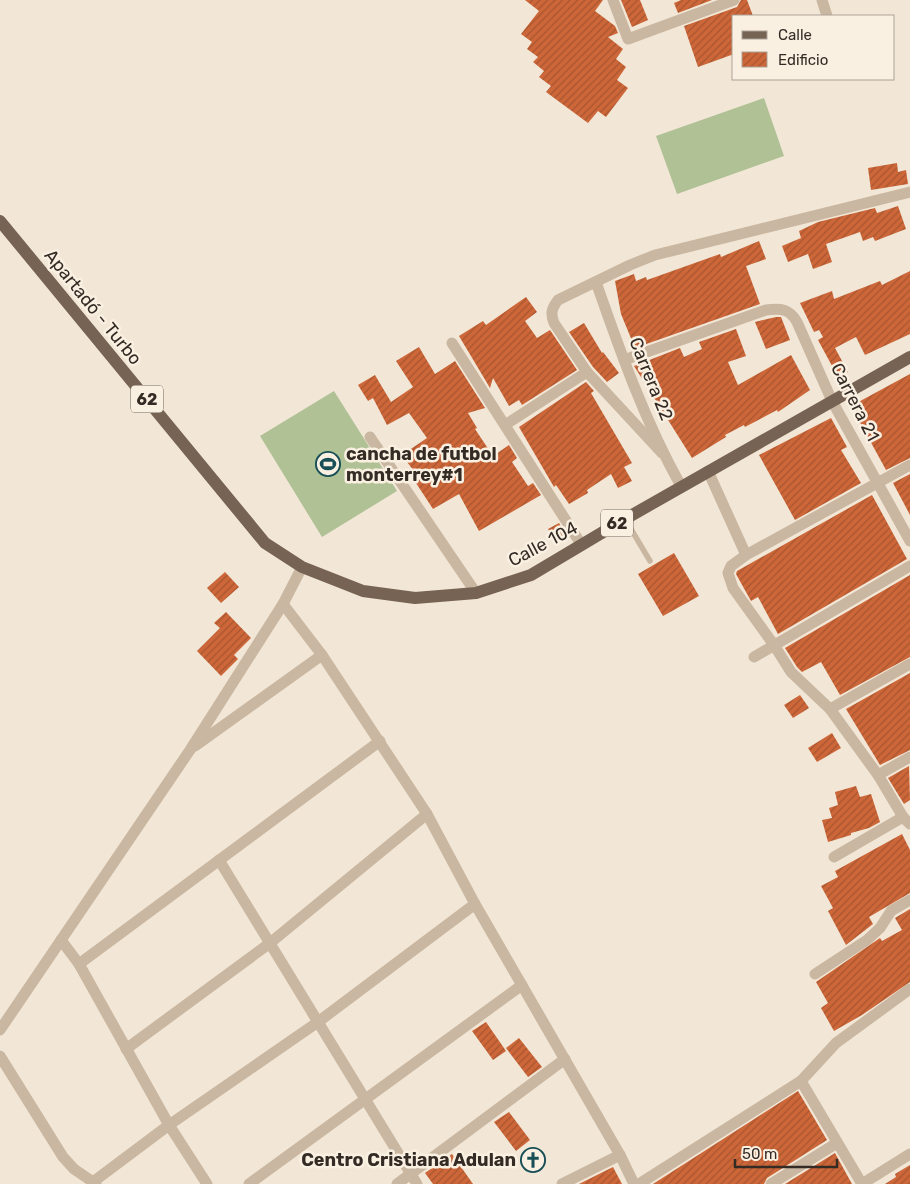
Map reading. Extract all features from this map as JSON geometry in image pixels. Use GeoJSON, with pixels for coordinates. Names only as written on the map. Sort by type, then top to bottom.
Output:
{"type":"FeatureCollection","features":[{"type":"Feature","properties":{"kind":"main road","name":"Apartadó - Turbo"},"geometry":{"type":"LineString","coordinates":[[0,220],[265,543],[302,567]]}},
{"type":"Feature","properties":{"kind":"main road","name":"Calle 104"},"geometry":{"type":"LineString","coordinates":[[302,567],[363,591],[415,598],[476,593],[531,575],[681,486],[910,357]]}},
{"type":"Feature","properties":{"kind":"street"},"geometry":{"type":"LineString","coordinates":[[614,0],[628,39],[734,0]]}},
{"type":"Feature","properties":{"kind":"street"},"geometry":{"type":"LineString","coordinates":[[822,0],[827,15]]}},
{"type":"Feature","properties":{"kind":"street"},"geometry":{"type":"LineString","coordinates":[[662,453],[586,372],[551,316],[552,307],[558,300],[655,255],[910,192]]}},
{"type":"Feature","properties":{"kind":"street","name":"Carrera 22"},"geometry":{"type":"LineString","coordinates":[[596,282],[624,360],[662,453],[681,486]]}},
{"type":"Feature","properties":{"kind":"street","name":"Carrera 21"},"geometry":{"type":"LineString","coordinates":[[624,360],[777,308],[793,314],[832,401],[910,541]]}},
{"type":"Feature","properties":{"kind":"street"},"geometry":{"type":"LineString","coordinates":[[452,342],[581,544]]}},
{"type":"Feature","properties":{"kind":"street"},"geometry":{"type":"LineString","coordinates":[[505,425],[586,372]]}},
{"type":"Feature","properties":{"kind":"street"},"geometry":{"type":"LineString","coordinates":[[370,437],[476,593]]}},
{"type":"Feature","properties":{"kind":"street"},"geometry":{"type":"LineString","coordinates":[[834,857],[907,821],[878,775],[830,709],[798,681],[729,582],[728,573],[730,566],[746,555],[910,465]]}},
{"type":"Feature","properties":{"kind":"street"},"geometry":{"type":"LineString","coordinates":[[708,471],[746,555]]}},
{"type":"Feature","properties":{"kind":"street"},"geometry":{"type":"LineString","coordinates":[[754,657],[910,566]]}},
{"type":"Feature","properties":{"kind":"street"},"geometry":{"type":"LineString","coordinates":[[0,1030],[190,750],[283,604],[302,567]]}},
{"type":"Feature","properties":{"kind":"street"},"geometry":{"type":"LineString","coordinates":[[283,604],[322,656],[427,814],[475,904],[620,1155],[634,1184]]}},
{"type":"Feature","properties":{"kind":"street"},"geometry":{"type":"LineString","coordinates":[[190,750],[322,656]]}},
{"type":"Feature","properties":{"kind":"street"},"geometry":{"type":"LineString","coordinates":[[830,709],[910,664]]}},
{"type":"Feature","properties":{"kind":"street"},"geometry":{"type":"LineString","coordinates":[[79,964],[380,742]]}},
{"type":"Feature","properties":{"kind":"street"},"geometry":{"type":"LineString","coordinates":[[878,775],[910,757]]}},
{"type":"Feature","properties":{"kind":"street"},"geometry":{"type":"LineString","coordinates":[[126,1049],[270,943],[427,814]]}},
{"type":"Feature","properties":{"kind":"street"},"geometry":{"type":"LineString","coordinates":[[219,860],[417,1184]]}},
{"type":"Feature","properties":{"kind":"street"},"geometry":{"type":"LineString","coordinates":[[814,974],[867,940],[880,928],[891,911],[910,900]]}},
{"type":"Feature","properties":{"kind":"street"},"geometry":{"type":"LineString","coordinates":[[0,1056],[64,1157],[74,1169],[94,1183],[169,1125],[318,1022],[475,904]]}},
{"type":"Feature","properties":{"kind":"street"},"geometry":{"type":"LineString","coordinates":[[61,940],[79,964],[169,1125],[207,1184]]}},
{"type":"Feature","properties":{"kind":"street"},"geometry":{"type":"LineString","coordinates":[[249,1184],[522,985]]}},
{"type":"Feature","properties":{"kind":"street"},"geometry":{"type":"LineString","coordinates":[[639,1184],[801,1081],[836,1043],[910,989]]}},
{"type":"Feature","properties":{"kind":"street"},"geometry":{"type":"LineString","coordinates":[[397,1184],[565,1059]]}},
{"type":"Feature","properties":{"kind":"street"},"geometry":{"type":"LineString","coordinates":[[801,1081],[862,1184],[910,1154]]}},
{"type":"Feature","properties":{"kind":"street"},"geometry":{"type":"LineString","coordinates":[[771,1184],[837,1144]]}},
{"type":"Feature","properties":{"kind":"street"},"geometry":{"type":"LineString","coordinates":[[562,1184],[620,1155]]}},
{"type":"Feature","properties":{"kind":"lane"},"geometry":{"type":"LineString","coordinates":[[625,519],[650,561]]}},
{"type":"Feature","properties":{"kind":"green space"},"geometry":{"type":"Polygon","coordinates":[[[764,98],[784,156],[677,194],[656,136],[764,98]]]}},
{"type":"Feature","properties":{"kind":"green space","name":"cancha de futbol monterrey#1"},"geometry":{"type":"Polygon","coordinates":[[[334,391],[397,491],[322,537],[260,436],[334,391]]]}},
{"type":"Feature","properties":{"kind":"building"},"geometry":{"type":"Polygon","coordinates":[[[525,0],[603,0],[595,11],[615,26],[618,33],[608,37],[623,49],[616,59],[626,67],[617,80],[628,88],[606,117],[598,111],[588,123],[546,92],[551,86],[539,77],[544,71],[533,62],[538,57],[527,49],[532,42],[521,34],[539,11],[525,0]]]}},
{"type":"Feature","properties":{"kind":"building"},"geometry":{"type":"Polygon","coordinates":[[[621,0],[640,0],[648,20],[632,27],[621,0]]]}},
{"type":"Feature","properties":{"kind":"building"},"geometry":{"type":"Polygon","coordinates":[[[681,0],[712,0],[678,13],[674,3],[681,0]]]}},
{"type":"Feature","properties":{"kind":"building"},"geometry":{"type":"Polygon","coordinates":[[[741,0],[747,0],[753,15],[732,15],[732,55],[698,67],[684,26],[737,7],[741,0]]]}},
{"type":"Feature","properties":{"kind":"building"},"geometry":{"type":"Polygon","coordinates":[[[897,163],[898,172],[906,170],[908,184],[871,190],[868,168],[897,163]]]}},
{"type":"Feature","properties":{"kind":"building"},"geometry":{"type":"Polygon","coordinates":[[[898,206],[906,229],[875,241],[873,237],[863,241],[860,232],[826,244],[832,262],[813,269],[808,254],[788,262],[782,246],[801,238],[799,231],[818,222],[875,208],[877,213],[898,206]]]}},
{"type":"Feature","properties":{"kind":"building"},"geometry":{"type":"Polygon","coordinates":[[[759,241],[766,259],[746,266],[760,304],[635,348],[621,314],[615,281],[634,274],[636,281],[646,277],[647,280],[720,254],[721,257],[759,241]]]}},
{"type":"Feature","properties":{"kind":"building"},"geometry":{"type":"Polygon","coordinates":[[[910,271],[910,334],[865,355],[856,337],[835,348],[848,372],[838,377],[818,340],[823,337],[819,330],[814,332],[800,303],[832,291],[834,299],[880,281],[882,285],[910,271]]]}},
{"type":"Feature","properties":{"kind":"building"},"geometry":{"type":"Polygon","coordinates":[[[526,297],[537,312],[525,321],[537,338],[550,330],[577,370],[522,405],[519,400],[509,406],[493,378],[490,388],[459,336],[483,321],[486,325],[526,297]]]}},
{"type":"Feature","properties":{"kind":"building"},"geometry":{"type":"Polygon","coordinates":[[[781,317],[790,340],[766,349],[755,322],[781,317]]]}},
{"type":"Feature","properties":{"kind":"building"},"geometry":{"type":"Polygon","coordinates":[[[584,323],[602,353],[619,373],[607,382],[593,367],[569,332],[584,323]]]}},
{"type":"Feature","properties":{"kind":"building"},"geometry":{"type":"Polygon","coordinates":[[[736,329],[746,356],[728,362],[738,385],[791,355],[810,390],[778,412],[777,410],[725,435],[726,437],[692,458],[634,366],[680,348],[684,357],[702,349],[699,342],[736,329]]]}},
{"type":"Feature","properties":{"kind":"building"},"geometry":{"type":"Polygon","coordinates":[[[419,347],[435,374],[455,361],[485,408],[468,413],[477,428],[475,429],[493,456],[509,445],[517,458],[512,462],[528,486],[533,483],[541,495],[479,531],[459,494],[433,509],[414,480],[419,478],[402,455],[427,438],[409,413],[387,425],[373,398],[368,401],[358,385],[375,375],[391,402],[413,387],[396,361],[419,347]]]}},
{"type":"Feature","properties":{"kind":"building"},"geometry":{"type":"Polygon","coordinates":[[[910,374],[910,458],[886,470],[851,406],[910,374]]]}},
{"type":"Feature","properties":{"kind":"building"},"geometry":{"type":"Polygon","coordinates":[[[586,382],[594,391],[591,393],[632,463],[624,467],[632,481],[618,488],[611,474],[587,490],[588,493],[569,504],[556,485],[554,487],[519,427],[586,382]]]}},
{"type":"Feature","properties":{"kind":"building"},"geometry":{"type":"Polygon","coordinates":[[[831,418],[847,447],[841,450],[861,483],[795,520],[759,455],[831,418]]]}},
{"type":"Feature","properties":{"kind":"building"},"geometry":{"type":"Polygon","coordinates":[[[910,474],[910,515],[893,483],[910,474]]]}},
{"type":"Feature","properties":{"kind":"building"},"geometry":{"type":"Polygon","coordinates":[[[872,495],[907,559],[778,634],[758,597],[751,601],[736,574],[737,571],[872,495]]]}},
{"type":"Feature","properties":{"kind":"building"},"geometry":{"type":"Polygon","coordinates":[[[559,523],[566,534],[555,540],[548,529],[559,523]]]}},
{"type":"Feature","properties":{"kind":"building"},"geometry":{"type":"Polygon","coordinates":[[[674,553],[699,596],[663,616],[638,574],[674,553]]]}},
{"type":"Feature","properties":{"kind":"building"},"geometry":{"type":"Polygon","coordinates":[[[225,572],[239,587],[221,603],[207,588],[225,572]]]}},
{"type":"Feature","properties":{"kind":"building"},"geometry":{"type":"Polygon","coordinates":[[[910,575],[910,657],[840,695],[821,662],[802,672],[797,667],[785,648],[910,575]]]}},
{"type":"Feature","properties":{"kind":"building"},"geometry":{"type":"Polygon","coordinates":[[[226,612],[251,638],[234,655],[238,659],[221,676],[197,651],[220,628],[214,623],[226,612]]]}},
{"type":"Feature","properties":{"kind":"building"},"geometry":{"type":"Polygon","coordinates":[[[910,673],[910,750],[880,765],[846,709],[910,673]]]}},
{"type":"Feature","properties":{"kind":"building"},"geometry":{"type":"Polygon","coordinates":[[[800,695],[809,708],[793,718],[784,705],[800,695]]]}},
{"type":"Feature","properties":{"kind":"building"},"geometry":{"type":"Polygon","coordinates":[[[832,733],[841,748],[817,762],[808,748],[832,733]]]}},
{"type":"Feature","properties":{"kind":"building"},"geometry":{"type":"Polygon","coordinates":[[[909,766],[910,800],[904,804],[888,778],[909,766]]]}},
{"type":"Feature","properties":{"kind":"building"},"geometry":{"type":"Polygon","coordinates":[[[856,786],[860,797],[871,794],[880,822],[869,828],[851,833],[851,835],[828,842],[822,820],[832,818],[829,808],[838,805],[835,792],[856,786]]]}},
{"type":"Feature","properties":{"kind":"building"},"geometry":{"type":"Polygon","coordinates":[[[902,834],[910,850],[910,893],[869,917],[873,924],[846,945],[828,911],[833,908],[821,886],[838,877],[835,871],[902,834]]]}},
{"type":"Feature","properties":{"kind":"building"},"geometry":{"type":"Polygon","coordinates":[[[910,909],[910,982],[862,1015],[834,1031],[821,1008],[828,1003],[816,982],[880,938],[882,941],[902,930],[895,918],[910,909]]]}},
{"type":"Feature","properties":{"kind":"building"},"geometry":{"type":"Polygon","coordinates":[[[486,1022],[506,1051],[493,1060],[472,1031],[486,1022]]]}},
{"type":"Feature","properties":{"kind":"building"},"geometry":{"type":"Polygon","coordinates":[[[519,1038],[542,1067],[528,1077],[506,1048],[519,1038]]]}},
{"type":"Feature","properties":{"kind":"building"},"geometry":{"type":"Polygon","coordinates":[[[798,1091],[827,1140],[767,1178],[764,1184],[653,1184],[798,1091]]]}},
{"type":"Feature","properties":{"kind":"building"},"geometry":{"type":"Polygon","coordinates":[[[509,1112],[530,1140],[516,1151],[494,1122],[509,1112]]]}},
{"type":"Feature","properties":{"kind":"building"},"geometry":{"type":"Polygon","coordinates":[[[835,1153],[852,1184],[785,1184],[835,1153]]]}},
{"type":"Feature","properties":{"kind":"building"},"geometry":{"type":"Polygon","coordinates":[[[452,1154],[473,1184],[433,1184],[425,1173],[452,1154]]]}},
{"type":"Feature","properties":{"kind":"building"},"geometry":{"type":"Polygon","coordinates":[[[910,1165],[910,1184],[885,1184],[896,1177],[895,1174],[910,1165]]]}},
{"type":"Feature","properties":{"kind":"building"},"geometry":{"type":"Polygon","coordinates":[[[613,1167],[622,1184],[579,1184],[613,1167]]]}},
{"type":"Feature","properties":{"kind":"place","name":"cancha de futbol monterrey#1"},"geometry":{"type":"Point","coordinates":[328,464]}},
{"type":"Feature","properties":{"kind":"place","name":"Centro Cristiana Adulan"},"geometry":{"type":"Point","coordinates":[533,1160]}}]}
